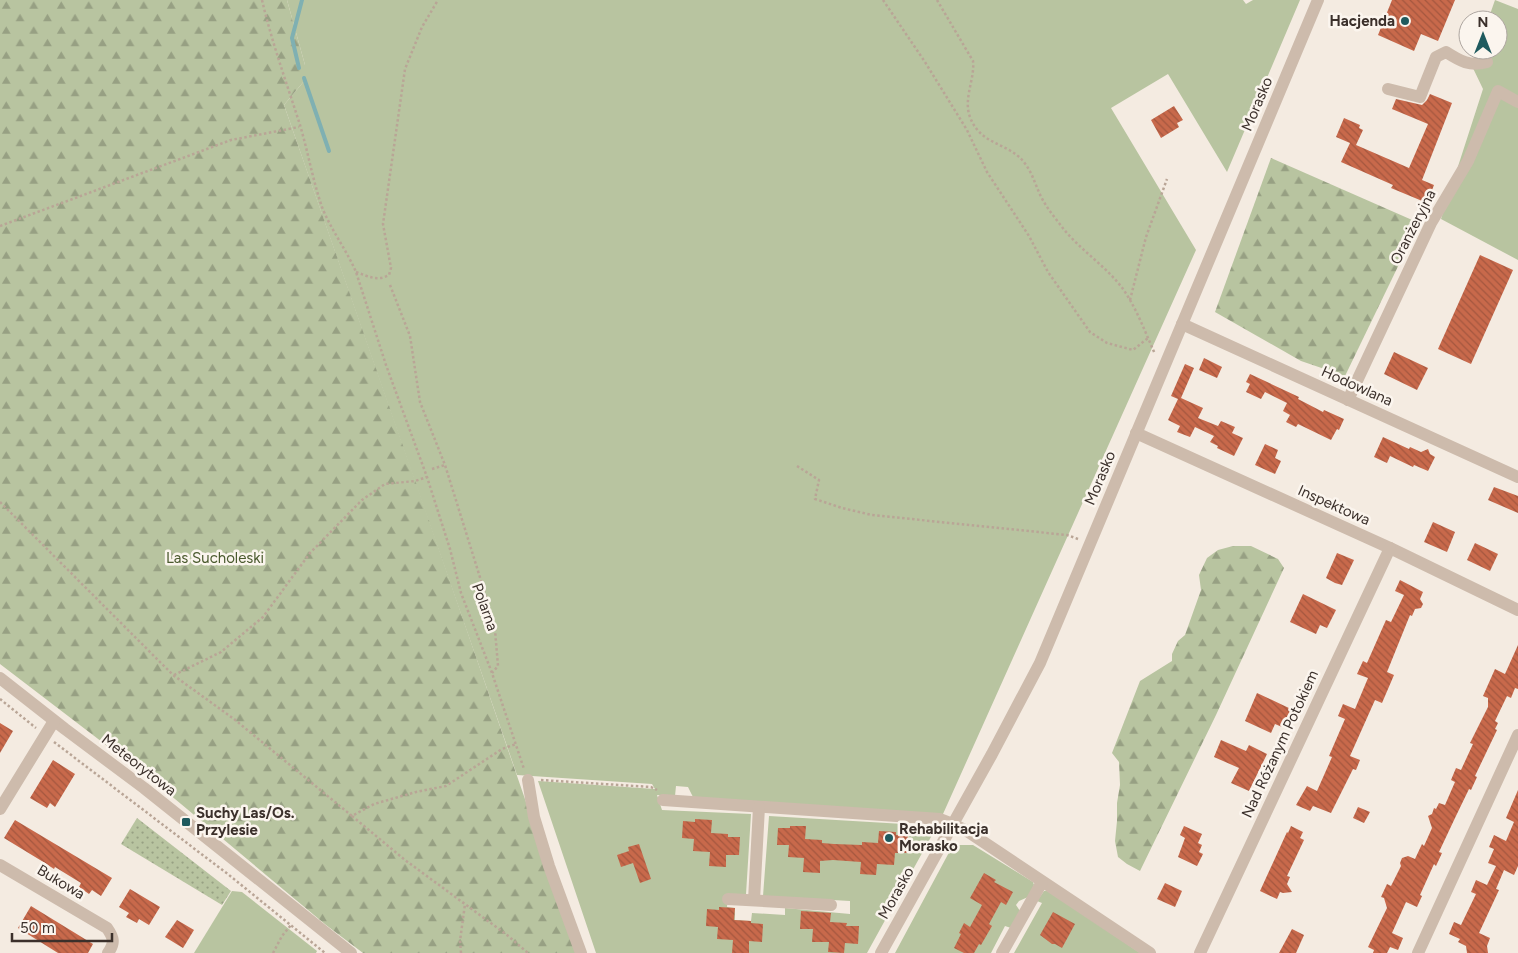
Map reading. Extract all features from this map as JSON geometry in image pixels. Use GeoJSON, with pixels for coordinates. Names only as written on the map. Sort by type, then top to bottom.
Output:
{"type":"FeatureCollection","features":[{"type":"Feature","properties":{"kind":"street","name":"Morasko"},"geometry":{"type":"LineString","coordinates":[[881,953],[1010,722],[1040,663],[1318,0]]}},
{"type":"Feature","properties":{"kind":"street"},"geometry":{"type":"LineString","coordinates":[[1388,89],[1420,97],[1436,57],[1446,52],[1464,63],[1480,64],[1487,62]]}},
{"type":"Feature","properties":{"kind":"street","name":"Oranżeryjna"},"geometry":{"type":"LineString","coordinates":[[1348,400],[1431,223],[1468,161],[1498,91],[1518,102]]}},
{"type":"Feature","properties":{"kind":"street","name":"Hodowlana"},"geometry":{"type":"LineString","coordinates":[[1182,324],[1518,477]]}},
{"type":"Feature","properties":{"kind":"street","name":"Inspektowa"},"geometry":{"type":"LineString","coordinates":[[1136,433],[1390,548],[1518,610]]}},
{"type":"Feature","properties":{"kind":"street","name":"Nad Różanym Potokiem"},"geometry":{"type":"LineString","coordinates":[[1200,953],[1390,548]]}},
{"type":"Feature","properties":{"kind":"street","name":"Meteorytowa"},"geometry":{"type":"LineString","coordinates":[[0,678],[144,788],[352,953]]}},
{"type":"Feature","properties":{"kind":"street"},"geometry":{"type":"LineString","coordinates":[[0,810],[54,721]]}},
{"type":"Feature","properties":{"kind":"street"},"geometry":{"type":"LineString","coordinates":[[1418,953],[1518,735]]}},
{"type":"Feature","properties":{"kind":"street"},"geometry":{"type":"LineString","coordinates":[[528,780],[534,817],[581,953]]}},
{"type":"Feature","properties":{"kind":"street"},"geometry":{"type":"LineString","coordinates":[[662,800],[940,819],[967,831],[1150,953]]}},
{"type":"Feature","properties":{"kind":"street"},"geometry":{"type":"LineString","coordinates":[[754,900],[759,807]]}},
{"type":"Feature","properties":{"kind":"street","name":"Bukowa"},"geometry":{"type":"LineString","coordinates":[[0,865],[108,928],[114,938],[113,945],[108,953]]}},
{"type":"Feature","properties":{"kind":"street"},"geometry":{"type":"LineString","coordinates":[[1002,953],[1042,882]]}},
{"type":"Feature","properties":{"kind":"street"},"geometry":{"type":"LineString","coordinates":[[728,899],[831,905]]}},
{"type":"Feature","properties":{"kind":"path","name":"Polarna"},"geometry":{"type":"LineString","coordinates":[[262,0],[322,207],[337,240],[356,272],[450,549],[461,593],[492,673],[528,780]]}},
{"type":"Feature","properties":{"kind":"path"},"geometry":{"type":"LineString","coordinates":[[356,272],[376,279],[383,279],[389,275],[391,268],[383,224],[405,69],[422,28],[438,0]]}},
{"type":"Feature","properties":{"kind":"path"},"geometry":{"type":"LineString","coordinates":[[883,0],[925,62],[962,122],[987,172],[1029,236],[1048,272],[1090,332],[1107,343],[1133,350],[1148,338]]}},
{"type":"Feature","properties":{"kind":"path"},"geometry":{"type":"LineString","coordinates":[[937,0],[973,61],[974,70],[968,104],[969,116],[975,127],[985,138],[1014,152],[1027,165],[1044,202],[1064,229],[1084,252],[1112,277],[1130,300],[1163,370]]}},
{"type":"Feature","properties":{"kind":"path"},"geometry":{"type":"LineString","coordinates":[[0,226],[231,140],[300,127]]}},
{"type":"Feature","properties":{"kind":"path"},"geometry":{"type":"LineString","coordinates":[[1130,300],[1146,236],[1167,179]]}},
{"type":"Feature","properties":{"kind":"path"},"geometry":{"type":"LineString","coordinates":[[390,285],[410,336],[420,402],[445,465],[495,630],[498,666],[492,673]]}},
{"type":"Feature","properties":{"kind":"path"},"geometry":{"type":"LineString","coordinates":[[432,469],[445,465]]}},
{"type":"Feature","properties":{"kind":"path"},"geometry":{"type":"LineString","coordinates":[[797,466],[820,480],[815,499],[842,508],[872,515],[1067,535]]}},
{"type":"Feature","properties":{"kind":"path"},"geometry":{"type":"LineString","coordinates":[[173,675],[221,652],[263,617],[310,553],[362,500],[385,484],[415,481],[426,477]]}},
{"type":"Feature","properties":{"kind":"path"},"geometry":{"type":"LineString","coordinates":[[0,502],[173,675],[234,719],[405,860],[507,935],[528,953]]}},
{"type":"Feature","properties":{"kind":"path"},"geometry":{"type":"LineString","coordinates":[[0,699],[229,875],[325,953]]}},
{"type":"Feature","properties":{"kind":"path"},"geometry":{"type":"LineString","coordinates":[[352,816],[374,804],[446,786],[502,749],[516,744]]}},
{"type":"Feature","properties":{"kind":"path"},"geometry":{"type":"LineString","coordinates":[[528,780],[654,787],[661,794],[662,800]]}},
{"type":"Feature","properties":{"kind":"path"},"geometry":{"type":"LineString","coordinates":[[461,953],[460,941],[465,904]]}},
{"type":"Feature","properties":{"kind":"path"},"geometry":{"type":"LineString","coordinates":[[273,953],[282,936],[296,921]]}},
{"type":"Feature","properties":{"kind":"green space","name":"Las Sucholeski"},"geometry":{"type":"Polygon","coordinates":[[[0,0],[287,0],[305,65],[305,80],[284,105],[578,953],[363,953],[326,925],[157,784],[0,664],[0,0]]]}},
{"type":"Feature","properties":{"kind":"green space"},"geometry":{"type":"Polygon","coordinates":[[[287,0],[1243,0],[1246,4],[1253,0],[1300,0],[1227,172],[1168,74],[1111,108],[1196,250],[943,814],[693,797],[688,787],[676,786],[675,796],[657,795],[662,810],[751,814],[746,894],[728,894],[727,907],[735,908],[735,920],[751,921],[752,913],[785,915],[785,908],[850,914],[850,901],[763,896],[769,816],[937,826],[867,953],[596,953],[538,781],[655,789],[652,784],[517,775],[284,105],[305,80],[305,65],[287,0]]]}},
{"type":"Feature","properties":{"kind":"green space"},"geometry":{"type":"Polygon","coordinates":[[[1495,0],[1518,9],[1518,260],[1441,219],[1483,89],[1471,64],[1473,60],[1508,60],[1508,10],[1492,10],[1495,0]]]}},
{"type":"Feature","properties":{"kind":"green space"},"geometry":{"type":"Polygon","coordinates":[[[1271,158],[1419,223],[1345,376],[1301,361],[1215,312],[1271,158]]]}},
{"type":"Feature","properties":{"kind":"green space"},"geometry":{"type":"Polygon","coordinates":[[[1233,546],[1251,546],[1278,559],[1284,568],[1216,715],[1140,871],[1118,857],[1115,841],[1120,785],[1119,762],[1112,753],[1140,681],[1172,661],[1172,654],[1178,641],[1185,635],[1201,590],[1199,575],[1207,558],[1218,550],[1233,546]]]}},
{"type":"Feature","properties":{"kind":"green space"},"geometry":{"type":"Polygon","coordinates":[[[137,818],[231,891],[222,905],[121,844],[137,818]]]}},
{"type":"Feature","properties":{"kind":"green space"},"geometry":{"type":"Polygon","coordinates":[[[953,845],[973,845],[1033,882],[1034,885],[1028,897],[1019,901],[1016,905],[1020,911],[1011,928],[1005,926],[991,953],[895,953],[953,845]]]}},
{"type":"Feature","properties":{"kind":"green space"},"geometry":{"type":"Polygon","coordinates":[[[232,891],[242,892],[317,951],[316,953],[194,953],[232,891]]]}},
{"type":"Feature","properties":{"kind":"green space"},"geometry":{"type":"Polygon","coordinates":[[[1044,891],[1049,891],[1140,953],[1014,953],[1042,903],[1037,901],[1044,891]]]}},
{"type":"Feature","properties":{"kind":"building","name":"Hacjenda"},"geometry":{"type":"Polygon","coordinates":[[[1392,0],[1455,0],[1438,41],[1421,34],[1414,51],[1378,35],[1392,0]]]}},
{"type":"Feature","properties":{"kind":"building"},"geometry":{"type":"Polygon","coordinates":[[[1430,94],[1452,103],[1422,180],[1434,185],[1427,203],[1391,188],[1393,185],[1341,162],[1350,143],[1336,137],[1344,118],[1360,125],[1359,128],[1363,130],[1356,145],[1409,168],[1428,124],[1392,109],[1396,99],[1422,105],[1430,94]]]}},
{"type":"Feature","properties":{"kind":"building"},"geometry":{"type":"Polygon","coordinates":[[[1174,106],[1183,120],[1177,123],[1179,127],[1161,138],[1151,120],[1174,106]]]}},
{"type":"Feature","properties":{"kind":"building"},"geometry":{"type":"Polygon","coordinates":[[[1480,255],[1513,270],[1471,364],[1438,349],[1480,255]]]}},
{"type":"Feature","properties":{"kind":"building"},"geometry":{"type":"Polygon","coordinates":[[[1394,352],[1428,368],[1417,390],[1384,374],[1394,352]]]}},
{"type":"Feature","properties":{"kind":"building"},"geometry":{"type":"Polygon","coordinates":[[[1204,358],[1222,367],[1217,378],[1199,370],[1204,358]]]}},
{"type":"Feature","properties":{"kind":"building"},"geometry":{"type":"Polygon","coordinates":[[[1185,364],[1194,368],[1181,398],[1203,408],[1198,418],[1218,426],[1221,421],[1235,427],[1232,433],[1243,438],[1234,456],[1217,448],[1218,446],[1210,442],[1214,436],[1195,427],[1190,437],[1177,432],[1180,426],[1168,420],[1178,399],[1171,396],[1185,364]]]}},
{"type":"Feature","properties":{"kind":"building"},"geometry":{"type":"Polygon","coordinates":[[[1250,374],[1299,397],[1298,399],[1323,412],[1324,410],[1344,419],[1339,430],[1337,429],[1331,440],[1298,424],[1296,427],[1286,422],[1290,415],[1283,411],[1287,403],[1265,392],[1261,399],[1246,392],[1250,384],[1246,382],[1250,374]]]}},
{"type":"Feature","properties":{"kind":"building"},"geometry":{"type":"Polygon","coordinates":[[[1383,437],[1409,449],[1410,447],[1421,452],[1428,449],[1430,454],[1435,457],[1428,471],[1414,465],[1413,467],[1390,456],[1387,463],[1374,457],[1383,437]]]}},
{"type":"Feature","properties":{"kind":"building"},"geometry":{"type":"Polygon","coordinates":[[[1265,444],[1278,450],[1275,458],[1281,461],[1275,474],[1255,465],[1265,444]]]}},
{"type":"Feature","properties":{"kind":"building"},"geometry":{"type":"Polygon","coordinates":[[[1494,487],[1518,496],[1518,513],[1488,500],[1494,487]]]}},
{"type":"Feature","properties":{"kind":"building"},"geometry":{"type":"Polygon","coordinates":[[[1433,522],[1455,532],[1447,552],[1424,542],[1433,522]]]}},
{"type":"Feature","properties":{"kind":"building"},"geometry":{"type":"Polygon","coordinates":[[[1475,543],[1498,554],[1490,571],[1467,560],[1475,543]]]}},
{"type":"Feature","properties":{"kind":"building"},"geometry":{"type":"Polygon","coordinates":[[[1337,553],[1354,560],[1342,585],[1326,578],[1337,553]]]}},
{"type":"Feature","properties":{"kind":"building"},"geometry":{"type":"Polygon","coordinates":[[[1400,580],[1423,592],[1420,599],[1423,604],[1421,608],[1415,609],[1412,616],[1410,615],[1387,672],[1394,675],[1382,703],[1375,700],[1350,756],[1360,760],[1356,770],[1353,769],[1331,813],[1313,806],[1310,811],[1296,805],[1307,786],[1317,791],[1332,757],[1329,756],[1345,719],[1338,716],[1343,704],[1355,709],[1368,678],[1357,674],[1363,661],[1367,663],[1386,620],[1391,622],[1404,595],[1395,591],[1400,580]]]}},
{"type":"Feature","properties":{"kind":"building"},"geometry":{"type":"Polygon","coordinates":[[[1303,594],[1336,610],[1327,628],[1320,625],[1316,634],[1290,622],[1303,594]]]}},
{"type":"Feature","properties":{"kind":"building"},"geometry":{"type":"Polygon","coordinates":[[[1518,645],[1518,689],[1515,688],[1511,698],[1507,696],[1495,721],[1498,723],[1495,729],[1497,730],[1475,776],[1477,777],[1471,790],[1469,789],[1439,852],[1442,853],[1436,866],[1434,864],[1420,895],[1422,896],[1417,907],[1406,902],[1392,933],[1403,938],[1398,950],[1390,947],[1387,953],[1373,953],[1374,950],[1368,947],[1387,908],[1384,898],[1381,897],[1387,884],[1391,886],[1401,866],[1402,858],[1408,856],[1415,859],[1422,844],[1424,846],[1432,828],[1428,816],[1432,814],[1434,808],[1436,809],[1439,803],[1445,805],[1455,782],[1451,780],[1456,768],[1461,770],[1473,744],[1470,743],[1488,707],[1488,698],[1483,696],[1495,669],[1505,674],[1518,645]]]}},
{"type":"Feature","properties":{"kind":"building"},"geometry":{"type":"Polygon","coordinates":[[[1257,693],[1291,709],[1282,727],[1275,724],[1271,733],[1245,721],[1257,693]]]}},
{"type":"Feature","properties":{"kind":"building"},"geometry":{"type":"Polygon","coordinates":[[[0,723],[13,731],[0,753],[0,723]]]}},
{"type":"Feature","properties":{"kind":"building"},"geometry":{"type":"Polygon","coordinates":[[[1221,740],[1246,751],[1249,745],[1267,754],[1249,791],[1231,783],[1239,768],[1214,757],[1221,740]]]}},
{"type":"Feature","properties":{"kind":"building"},"geometry":{"type":"Polygon","coordinates":[[[53,760],[75,774],[55,807],[50,803],[47,808],[30,798],[53,760]]]}},
{"type":"Feature","properties":{"kind":"building"},"geometry":{"type":"Polygon","coordinates":[[[1518,790],[1518,866],[1514,875],[1504,870],[1496,889],[1499,890],[1479,933],[1490,938],[1487,946],[1488,953],[1467,953],[1466,946],[1458,942],[1460,939],[1449,934],[1454,922],[1461,925],[1476,894],[1471,892],[1476,880],[1487,885],[1496,866],[1488,863],[1494,849],[1489,847],[1494,835],[1506,841],[1514,822],[1506,818],[1518,790]]]}},
{"type":"Feature","properties":{"kind":"building"},"geometry":{"type":"Polygon","coordinates":[[[1358,807],[1370,812],[1364,823],[1353,818],[1358,807]]]}},
{"type":"Feature","properties":{"kind":"building"},"geometry":{"type":"Polygon","coordinates":[[[695,819],[712,820],[711,833],[728,834],[728,837],[740,837],[739,855],[726,855],[726,867],[709,866],[710,852],[693,851],[694,839],[682,838],[683,821],[695,822],[695,819]]]}},
{"type":"Feature","properties":{"kind":"building"},"geometry":{"type":"Polygon","coordinates":[[[15,820],[112,878],[101,896],[92,890],[89,894],[79,887],[81,883],[55,867],[54,869],[4,838],[15,820]]]}},
{"type":"Feature","properties":{"kind":"building"},"geometry":{"type":"Polygon","coordinates":[[[790,826],[806,826],[805,839],[822,840],[822,843],[834,844],[862,845],[862,842],[878,843],[879,831],[896,832],[896,835],[908,835],[907,853],[895,853],[894,865],[877,864],[876,875],[860,874],[861,862],[833,860],[820,861],[820,873],[803,872],[804,858],[788,857],[789,845],[777,845],[778,828],[790,828],[790,826]]]}},
{"type":"Feature","properties":{"kind":"building"},"geometry":{"type":"Polygon","coordinates":[[[1184,826],[1202,834],[1198,843],[1202,845],[1199,852],[1203,854],[1197,866],[1178,857],[1185,838],[1180,835],[1184,826]]]}},
{"type":"Feature","properties":{"kind":"building"},"geometry":{"type":"Polygon","coordinates":[[[1291,826],[1303,832],[1300,838],[1304,840],[1287,876],[1290,877],[1287,884],[1292,892],[1280,892],[1277,899],[1260,891],[1291,826]]]}},
{"type":"Feature","properties":{"kind":"building"},"geometry":{"type":"Polygon","coordinates":[[[639,844],[651,879],[640,883],[633,863],[621,867],[617,855],[629,851],[628,847],[639,844]]]}},
{"type":"Feature","properties":{"kind":"building"},"geometry":{"type":"Polygon","coordinates":[[[984,873],[996,880],[994,882],[1013,892],[1006,905],[1001,902],[989,924],[992,926],[981,945],[979,944],[974,953],[964,953],[954,948],[964,923],[970,927],[982,905],[970,898],[984,873]]]}},
{"type":"Feature","properties":{"kind":"building"},"geometry":{"type":"Polygon","coordinates":[[[1165,883],[1182,891],[1175,907],[1157,899],[1165,883]]]}},
{"type":"Feature","properties":{"kind":"building"},"geometry":{"type":"Polygon","coordinates":[[[130,889],[160,907],[149,925],[139,919],[137,923],[126,917],[129,913],[119,907],[130,889]]]}},
{"type":"Feature","properties":{"kind":"building"},"geometry":{"type":"Polygon","coordinates":[[[31,906],[93,944],[88,953],[58,953],[18,928],[31,906]]]}},
{"type":"Feature","properties":{"kind":"building"},"geometry":{"type":"Polygon","coordinates":[[[719,907],[735,908],[734,920],[763,924],[762,942],[749,941],[749,953],[732,953],[733,940],[717,939],[718,927],[706,926],[707,909],[719,910],[719,907]]]}},
{"type":"Feature","properties":{"kind":"building"},"geometry":{"type":"Polygon","coordinates":[[[801,911],[831,913],[830,922],[847,923],[846,926],[859,926],[858,944],[845,943],[844,953],[828,952],[829,942],[812,942],[813,929],[800,929],[801,911]]]}},
{"type":"Feature","properties":{"kind":"building"},"geometry":{"type":"Polygon","coordinates":[[[1053,912],[1075,924],[1062,948],[1052,944],[1040,935],[1053,912]]]}},
{"type":"Feature","properties":{"kind":"building"},"geometry":{"type":"Polygon","coordinates":[[[177,920],[194,930],[183,948],[165,937],[177,920]]]}},
{"type":"Feature","properties":{"kind":"building"},"geometry":{"type":"Polygon","coordinates":[[[1292,929],[1304,935],[1296,953],[1279,953],[1292,929]]]}},
{"type":"Feature","properties":{"kind":"waterway"},"geometry":{"type":"LineString","coordinates":[[299,68],[292,38],[302,0]]}},
{"type":"Feature","properties":{"kind":"waterway"},"geometry":{"type":"LineString","coordinates":[[304,78],[329,151]]}},
{"type":"Feature","properties":{"kind":"place","name":"Hacjenda"},"geometry":{"type":"Point","coordinates":[1405,21]}},
{"type":"Feature","properties":{"kind":"place","name":"Suchy Las/Os. Przylesie"},"geometry":{"type":"Point","coordinates":[186,822]}},
{"type":"Feature","properties":{"kind":"place","name":"Rehabilitacja Morasko"},"geometry":{"type":"Point","coordinates":[889,838]}}]}
